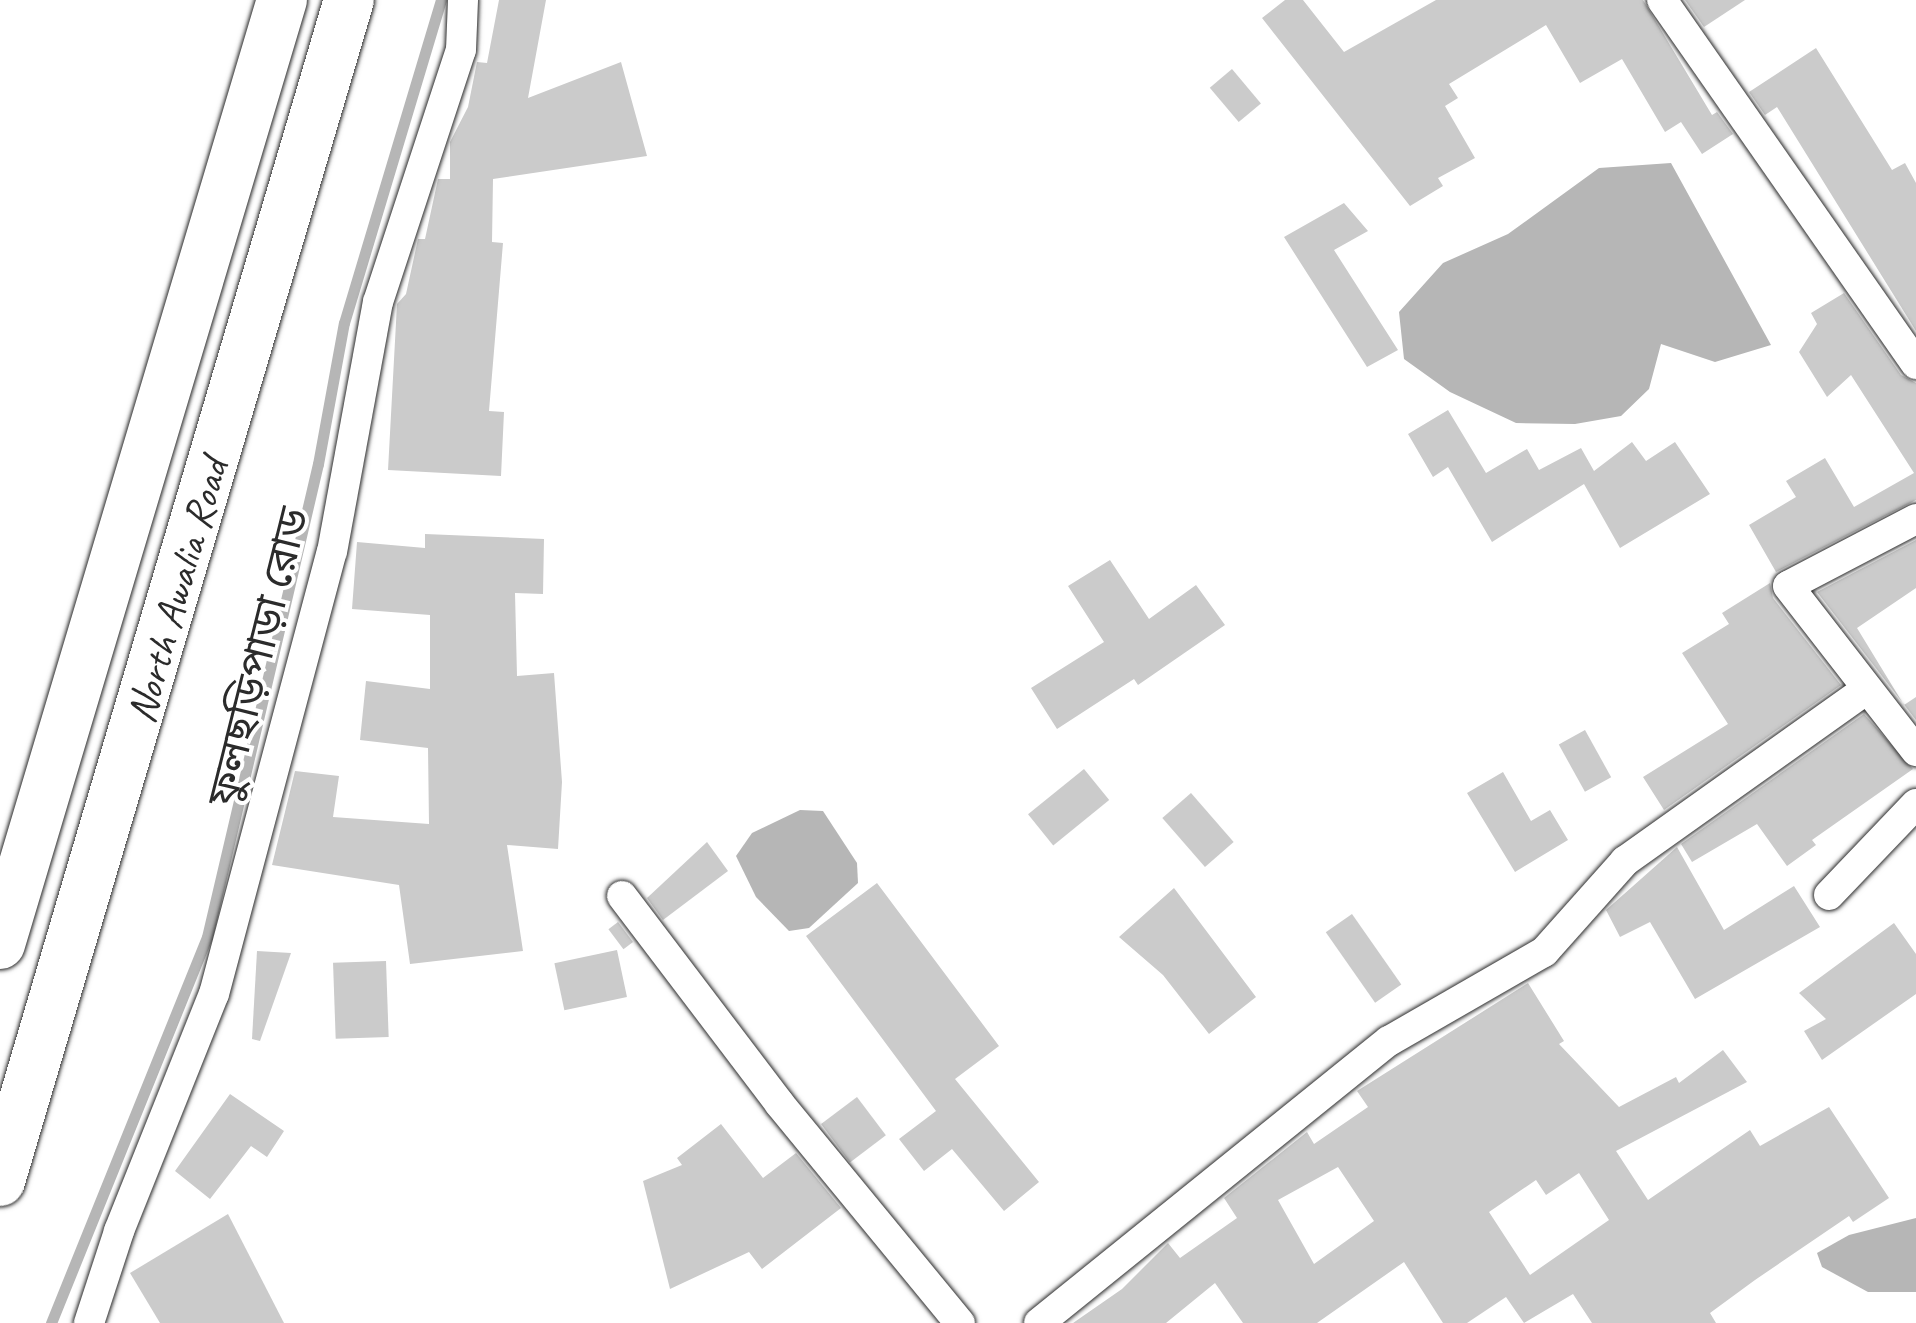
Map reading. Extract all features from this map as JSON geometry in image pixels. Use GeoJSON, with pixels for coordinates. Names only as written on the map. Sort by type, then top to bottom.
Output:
{"type":"FeatureCollection","features":[{"type":"Feature","properties":{"kind":"main road","name":"North Awalia Road"},"geometry":{"type":"LineString","coordinates":[[0,944],[282,0]]}},
{"type":"Feature","properties":{"kind":"main road","name":"North Awalia Road"},"geometry":{"type":"LineString","coordinates":[[0,1181],[124,776],[348,0]]}},
{"type":"Feature","properties":{"kind":"main road"},"geometry":{"type":"LineString","coordinates":[[104,592],[172,613]]}},
{"type":"Feature","properties":{"kind":"main road"},"geometry":{"type":"LineString","coordinates":[[54,757],[124,776]]}},
{"type":"Feature","properties":{"kind":"street","name":"ফুলছড়িপাড়া রোড"},"geometry":{"type":"LineString","coordinates":[[89,1323],[118,1231],[214,994],[332,552],[378,302],[461,50],[463,0]]}},
{"type":"Feature","properties":{"kind":"street"},"geometry":{"type":"LineString","coordinates":[[1662,0],[1916,364]]}},
{"type":"Feature","properties":{"kind":"street"},"geometry":{"type":"LineString","coordinates":[[1916,519],[1788,586],[1916,751]]}},
{"type":"Feature","properties":{"kind":"street"},"geometry":{"type":"LineString","coordinates":[[1039,1323],[1388,1042],[1544,952],[1625,862],[1866,690]]}},
{"type":"Feature","properties":{"kind":"street"},"geometry":{"type":"LineString","coordinates":[[1828,894],[1916,804]]}},
{"type":"Feature","properties":{"kind":"street"},"geometry":{"type":"LineString","coordinates":[[622,896],[960,1323]]}},
{"type":"Feature","properties":{"kind":"shaded area"},"geometry":{"type":"Polygon","coordinates":[[[1671,163],[1771,345],[1715,362],[1661,344],[1649,389],[1621,416],[1575,424],[1516,423],[1450,392],[1404,359],[1399,312],[1443,263],[1508,234],[1599,168],[1671,163]]]}},
{"type":"Feature","properties":{"kind":"shaded area"},"geometry":{"type":"Polygon","coordinates":[[[800,810],[823,811],[857,863],[858,883],[809,928],[789,931],[756,897],[736,856],[752,833],[800,810]]]}},
{"type":"Feature","properties":{"kind":"shaded area"},"geometry":{"type":"Polygon","coordinates":[[[1916,1218],[1916,1292],[1868,1292],[1822,1267],[1817,1253],[1849,1235],[1916,1218]]]}},
{"type":"Feature","properties":{"kind":"building"},"geometry":{"type":"Polygon","coordinates":[[[499,0],[546,0],[528,98],[621,62],[647,156],[493,179],[492,242],[503,243],[489,411],[504,412],[501,476],[388,470],[397,304],[406,294],[418,239],[425,239],[438,179],[450,179],[450,142],[468,107],[477,62],[487,63],[499,0]]]}},
{"type":"Feature","properties":{"kind":"building"},"geometry":{"type":"Polygon","coordinates":[[[1285,0],[1303,0],[1344,52],[1436,0],[1643,0],[1712,115],[1717,112],[1733,134],[1702,154],[1681,122],[1665,132],[1622,59],[1580,83],[1546,25],[1449,84],[1458,98],[1445,106],[1475,158],[1438,178],[1443,186],[1410,206],[1262,18],[1285,0]]]}},
{"type":"Feature","properties":{"kind":"building"},"geometry":{"type":"Polygon","coordinates":[[[1685,0],[1745,0],[1704,27],[1685,0]]]}},
{"type":"Feature","properties":{"kind":"building"},"geometry":{"type":"Polygon","coordinates":[[[1816,48],[1892,170],[1905,163],[1916,183],[1916,331],[1777,107],[1765,115],[1749,92],[1816,48]]]}},
{"type":"Feature","properties":{"kind":"building"},"geometry":{"type":"Polygon","coordinates":[[[1232,69],[1261,103],[1239,122],[1210,88],[1232,69]]]}},
{"type":"Feature","properties":{"kind":"building"},"geometry":{"type":"Polygon","coordinates":[[[1344,203],[1368,231],[1334,250],[1398,350],[1367,367],[1284,237],[1344,203]]]}},
{"type":"Feature","properties":{"kind":"building"},"geometry":{"type":"Polygon","coordinates":[[[1844,293],[1901,375],[1916,383],[1916,500],[1776,572],[1749,525],[1796,497],[1786,481],[1825,458],[1854,507],[1914,473],[1851,375],[1827,397],[1799,352],[1817,324],[1811,313],[1844,293]]]}},
{"type":"Feature","properties":{"kind":"building"},"geometry":{"type":"Polygon","coordinates":[[[1448,410],[1486,473],[1527,449],[1539,470],[1581,448],[1594,471],[1632,442],[1646,461],[1675,442],[1710,494],[1620,548],[1584,484],[1492,542],[1448,467],[1433,477],[1408,434],[1448,410]]]}},
{"type":"Feature","properties":{"kind":"building"},"geometry":{"type":"Polygon","coordinates":[[[425,534],[544,539],[543,594],[515,593],[517,676],[554,673],[562,782],[558,849],[507,845],[523,951],[410,964],[399,885],[272,865],[295,771],[339,776],[333,817],[429,824],[428,748],[360,740],[366,681],[430,689],[430,615],[352,609],[357,542],[425,548],[425,534]]]}},
{"type":"Feature","properties":{"kind":"building"},"geometry":{"type":"Polygon","coordinates":[[[1916,540],[1916,588],[1857,628],[1903,703],[1817,592],[1916,540]]]}},
{"type":"Feature","properties":{"kind":"building"},"geometry":{"type":"Polygon","coordinates":[[[1110,560],[1149,619],[1196,585],[1225,625],[1138,685],[1134,679],[1057,729],[1031,688],[1104,642],[1068,586],[1110,560]]]}},
{"type":"Feature","properties":{"kind":"building"},"geometry":{"type":"Polygon","coordinates":[[[1770,583],[1773,598],[1841,685],[1664,810],[1643,777],[1728,724],[1682,653],[1729,624],[1722,613],[1770,583]]]}},
{"type":"Feature","properties":{"kind":"building"},"geometry":{"type":"Polygon","coordinates":[[[1916,697],[1916,720],[1904,705],[1916,697]]]}},
{"type":"Feature","properties":{"kind":"building"},"geometry":{"type":"Polygon","coordinates":[[[1864,714],[1913,769],[1812,840],[1816,845],[1787,866],[1757,824],[1692,862],[1681,844],[1864,714]]]}},
{"type":"Feature","properties":{"kind":"building"},"geometry":{"type":"Polygon","coordinates":[[[1585,730],[1611,777],[1585,792],[1559,745],[1585,730]]]}},
{"type":"Feature","properties":{"kind":"building"},"geometry":{"type":"Polygon","coordinates":[[[1084,769],[1109,800],[1053,845],[1028,814],[1084,769]]]}},
{"type":"Feature","properties":{"kind":"building"},"geometry":{"type":"Polygon","coordinates":[[[1503,772],[1531,821],[1550,810],[1568,840],[1515,872],[1467,793],[1503,772]]]}},
{"type":"Feature","properties":{"kind":"building"},"geometry":{"type":"Polygon","coordinates":[[[1191,793],[1234,842],[1205,867],[1162,818],[1191,793]]]}},
{"type":"Feature","properties":{"kind":"building"},"geometry":{"type":"Polygon","coordinates":[[[707,842],[728,871],[663,920],[647,898],[707,842]]]}},
{"type":"Feature","properties":{"kind":"building"},"geometry":{"type":"Polygon","coordinates":[[[1677,847],[1724,930],[1794,886],[1820,927],[1695,999],[1650,922],[1620,937],[1606,910],[1677,847]]]}},
{"type":"Feature","properties":{"kind":"building"},"geometry":{"type":"Polygon","coordinates":[[[877,883],[999,1046],[955,1079],[1039,1182],[1004,1211],[952,1149],[924,1171],[899,1139],[936,1111],[806,936],[877,883]]]}},
{"type":"Feature","properties":{"kind":"building"},"geometry":{"type":"Polygon","coordinates":[[[1174,888],[1256,997],[1209,1034],[1163,975],[1119,937],[1174,888]]]}},
{"type":"Feature","properties":{"kind":"building"},"geometry":{"type":"Polygon","coordinates":[[[1352,914],[1401,984],[1375,1003],[1326,932],[1352,914]]]}},
{"type":"Feature","properties":{"kind":"building"},"geometry":{"type":"Polygon","coordinates":[[[618,922],[633,942],[623,949],[608,929],[618,922]]]}},
{"type":"Feature","properties":{"kind":"building"},"geometry":{"type":"Polygon","coordinates":[[[1894,923],[1916,954],[1916,994],[1822,1060],[1804,1031],[1826,1019],[1799,993],[1894,923]]]}},
{"type":"Feature","properties":{"kind":"building"},"geometry":{"type":"Polygon","coordinates":[[[617,950],[627,997],[564,1010],[554,963],[617,950]]]}},
{"type":"Feature","properties":{"kind":"building"},"geometry":{"type":"Polygon","coordinates":[[[257,951],[291,953],[260,1041],[252,1039],[257,951]]]}},
{"type":"Feature","properties":{"kind":"building"},"geometry":{"type":"Polygon","coordinates":[[[386,961],[389,1037],[336,1039],[333,963],[386,961]]]}},
{"type":"Feature","properties":{"kind":"building"},"geometry":{"type":"Polygon","coordinates":[[[1528,983],[1564,1041],[1559,1044],[1619,1107],[1676,1077],[1679,1083],[1723,1050],[1747,1082],[1616,1151],[1648,1200],[1750,1130],[1760,1146],[1829,1107],[1889,1198],[1853,1222],[1849,1216],[1755,1280],[1710,1313],[1716,1323],[1592,1323],[1573,1294],[1524,1323],[1506,1297],[1467,1323],[1443,1323],[1404,1262],[1317,1323],[1243,1323],[1215,1283],[1166,1323],[1073,1323],[1122,1289],[1168,1243],[1180,1258],[1237,1218],[1224,1198],[1307,1132],[1314,1144],[1368,1107],[1357,1091],[1528,983]],[[1338,1167],[1278,1200],[1314,1264],[1374,1221],[1338,1167]],[[1579,1173],[1546,1195],[1536,1180],[1489,1212],[1530,1275],[1609,1220],[1579,1173]]]}},
{"type":"Feature","properties":{"kind":"building"},"geometry":{"type":"Polygon","coordinates":[[[230,1094],[284,1131],[267,1157],[251,1146],[210,1199],[175,1171],[230,1094]]]}},
{"type":"Feature","properties":{"kind":"building"},"geometry":{"type":"Polygon","coordinates":[[[857,1097],[886,1135],[850,1162],[821,1124],[857,1097]]]}},
{"type":"Feature","properties":{"kind":"building"},"geometry":{"type":"Polygon","coordinates":[[[721,1124],[763,1178],[796,1153],[841,1208],[762,1269],[749,1252],[670,1289],[643,1181],[682,1165],[677,1158],[721,1124]]]}},
{"type":"Feature","properties":{"kind":"building"},"geometry":{"type":"Polygon","coordinates":[[[228,1214],[284,1323],[160,1323],[130,1273],[228,1214]]]}},
{"type":"Feature","properties":{"kind":"waterway"},"geometry":{"type":"LineString","coordinates":[[51,1323],[207,937],[318,464],[344,323],[441,0]]}}]}
